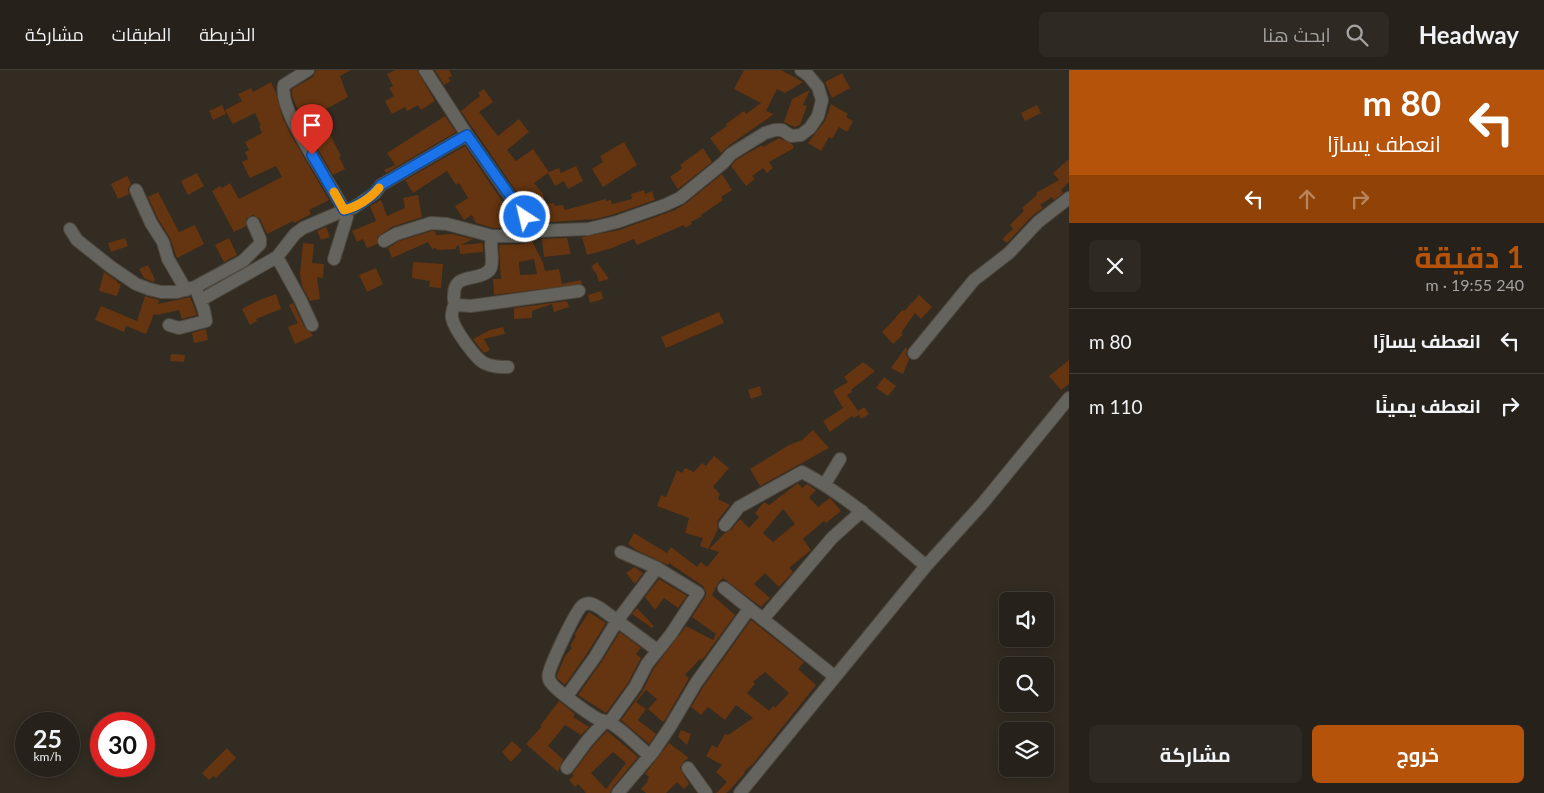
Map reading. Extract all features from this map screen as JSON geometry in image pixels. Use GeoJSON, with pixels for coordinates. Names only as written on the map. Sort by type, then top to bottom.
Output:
{"type":"FeatureCollection","features":[{"type":"Feature","properties":{"kind":"street"},"geometry":{"type":"LineString","coordinates":[[308,70],[284,85],[282,91],[291,117],[348,217],[334,259]]}},
{"type":"Feature","properties":{"kind":"street"},"geometry":{"type":"LineString","coordinates":[[425,70],[467,135],[534,231]]}},
{"type":"Feature","properties":{"kind":"street"},"geometry":{"type":"LineString","coordinates":[[384,241],[396,234],[431,223],[447,224],[492,236],[524,236],[534,231],[588,228],[617,222],[665,205],[680,198],[716,169],[731,154],[765,133],[782,130],[791,136],[801,135],[810,128],[818,116],[822,100],[818,87],[801,70]]}},
{"type":"Feature","properties":{"kind":"street"},"geometry":{"type":"LineString","coordinates":[[201,300],[277,257],[295,234],[303,228],[344,210],[354,208],[374,193],[381,185],[467,135]]}},
{"type":"Feature","properties":{"kind":"street"},"geometry":{"type":"LineString","coordinates":[[136,190],[151,223],[163,242],[168,259],[201,300],[206,321],[179,328],[169,325]]}},
{"type":"Feature","properties":{"kind":"street"},"geometry":{"type":"LineString","coordinates":[[914,353],[974,280],[1009,253],[1038,222],[1069,197]]}},
{"type":"Feature","properties":{"kind":"street"},"geometry":{"type":"LineString","coordinates":[[70,229],[77,240],[93,254],[136,284],[161,292],[177,292],[191,288],[243,261],[260,244],[254,223]]}},
{"type":"Feature","properties":{"kind":"street"},"geometry":{"type":"LineString","coordinates":[[492,236],[490,243],[492,267],[482,275],[457,282],[454,286],[455,303],[451,314],[452,321],[476,357],[486,364],[495,367],[508,367]]}},
{"type":"Feature","properties":{"kind":"street"},"geometry":{"type":"LineString","coordinates":[[277,257],[312,325]]}},
{"type":"Feature","properties":{"kind":"street"},"geometry":{"type":"LineString","coordinates":[[455,303],[461,306],[471,306],[579,291]]}},
{"type":"Feature","properties":{"kind":"street"},"geometry":{"type":"LineString","coordinates":[[740,793],[834,676],[926,566],[983,503],[1069,398]]}},
{"type":"Feature","properties":{"kind":"street"},"geometry":{"type":"LineString","coordinates":[[824,484],[840,459]]}},
{"type":"Feature","properties":{"kind":"street"},"geometry":{"type":"LineString","coordinates":[[724,525],[739,506],[802,472],[824,484],[862,511],[926,566]]}},
{"type":"Feature","properties":{"kind":"street"},"geometry":{"type":"LineString","coordinates":[[762,619],[832,538],[862,511]]}},
{"type":"Feature","properties":{"kind":"street"},"geometry":{"type":"LineString","coordinates":[[567,768],[587,741],[607,722],[635,687],[647,664],[671,634],[698,593],[657,568],[622,552]]}},
{"type":"Feature","properties":{"kind":"street"},"geometry":{"type":"LineString","coordinates":[[567,696],[595,657],[617,620],[657,568]]}},
{"type":"Feature","properties":{"kind":"street"},"geometry":{"type":"LineString","coordinates":[[724,588],[834,676]]}},
{"type":"Feature","properties":{"kind":"street"},"geometry":{"type":"LineString","coordinates":[[650,756],[607,722],[591,715],[551,684],[549,672],[580,608],[586,604],[593,604],[658,650]]}},
{"type":"Feature","properties":{"kind":"street"},"geometry":{"type":"LineString","coordinates":[[618,793],[650,756],[696,683],[749,609]]}},
{"type":"Feature","properties":{"kind":"street"},"geometry":{"type":"LineString","coordinates":[[688,768],[706,793]]}},
{"type":"Feature","properties":{"kind":"building"},"geometry":{"type":"Polygon","coordinates":[[[316,70],[351,70],[340,76],[348,97],[319,113],[341,156],[339,157],[345,169],[333,175],[305,127],[292,96],[292,89],[313,77],[316,70]]]}},
{"type":"Feature","properties":{"kind":"building"},"geometry":{"type":"Polygon","coordinates":[[[395,70],[417,70],[435,101],[421,110],[418,105],[407,111],[405,107],[392,114],[385,101],[394,96],[389,88],[393,86],[387,74],[395,70]]]}},
{"type":"Feature","properties":{"kind":"building"},"geometry":{"type":"Polygon","coordinates":[[[435,70],[449,70],[452,76],[448,78],[451,81],[444,85],[435,70]]]}},
{"type":"Feature","properties":{"kind":"building"},"geometry":{"type":"Polygon","coordinates":[[[744,70],[781,70],[803,82],[785,93],[777,89],[766,111],[774,114],[721,153],[710,138],[744,111],[746,114],[761,103],[734,89],[744,70]]]}},
{"type":"Feature","properties":{"kind":"building"},"geometry":{"type":"Polygon","coordinates":[[[842,73],[850,88],[832,98],[825,82],[842,73]]]}},
{"type":"Feature","properties":{"kind":"building"},"geometry":{"type":"Polygon","coordinates":[[[271,82],[282,116],[291,135],[329,200],[309,210],[311,214],[267,234],[260,219],[253,215],[246,219],[246,226],[234,232],[212,191],[230,183],[239,199],[282,177],[276,166],[250,178],[242,162],[248,159],[245,152],[249,150],[245,142],[262,133],[259,126],[261,126],[255,113],[233,124],[225,110],[242,101],[238,94],[251,88],[253,92],[271,82]]]}},
{"type":"Feature","properties":{"kind":"building"},"geometry":{"type":"Polygon","coordinates":[[[484,89],[493,102],[479,112],[498,136],[519,119],[529,132],[507,150],[516,161],[533,149],[549,172],[559,168],[561,173],[576,166],[583,181],[568,189],[564,181],[555,186],[548,173],[534,183],[543,194],[545,204],[563,205],[565,210],[606,199],[606,201],[611,200],[612,204],[632,199],[631,194],[644,190],[645,194],[652,191],[655,200],[595,219],[540,223],[533,216],[532,209],[529,210],[461,111],[480,96],[478,93],[484,89]]]}},
{"type":"Feature","properties":{"kind":"building"},"geometry":{"type":"Polygon","coordinates":[[[810,90],[803,105],[807,106],[800,125],[795,127],[784,122],[792,99],[810,90]]]}},
{"type":"Feature","properties":{"kind":"building"},"geometry":{"type":"Polygon","coordinates":[[[831,104],[848,114],[846,117],[853,121],[847,132],[839,127],[832,139],[829,137],[821,151],[808,143],[825,121],[831,104]]]}},
{"type":"Feature","properties":{"kind":"building"},"geometry":{"type":"Polygon","coordinates":[[[222,105],[226,114],[213,120],[209,111],[222,105]]]}},
{"type":"Feature","properties":{"kind":"building"},"geometry":{"type":"Polygon","coordinates":[[[1037,105],[1041,113],[1025,121],[1021,113],[1037,105]]]}},
{"type":"Feature","properties":{"kind":"building"},"geometry":{"type":"Polygon","coordinates":[[[445,116],[456,132],[386,173],[384,170],[395,165],[387,153],[445,116]]]}},
{"type":"Feature","properties":{"kind":"building"},"geometry":{"type":"Polygon","coordinates":[[[779,138],[792,144],[794,148],[769,162],[773,168],[767,173],[763,168],[752,176],[755,179],[746,186],[731,166],[736,160],[762,145],[763,147],[779,138]]]}},
{"type":"Feature","properties":{"kind":"building"},"geometry":{"type":"Polygon","coordinates":[[[624,142],[637,165],[603,187],[592,169],[603,162],[600,156],[624,142]]]}},
{"type":"Feature","properties":{"kind":"building"},"geometry":{"type":"Polygon","coordinates":[[[465,146],[522,228],[511,228],[509,224],[500,228],[493,228],[476,223],[472,215],[464,220],[455,206],[468,198],[459,183],[456,185],[447,171],[413,193],[405,180],[465,146]]]}},
{"type":"Feature","properties":{"kind":"building"},"geometry":{"type":"Polygon","coordinates":[[[703,148],[712,162],[678,189],[670,177],[682,168],[680,165],[703,148]]]}},
{"type":"Feature","properties":{"kind":"building"},"geometry":{"type":"Polygon","coordinates":[[[1069,159],[1069,182],[1061,190],[1063,193],[1054,200],[1052,197],[1040,205],[1043,208],[1032,216],[1007,243],[1002,239],[1013,229],[1010,225],[1024,211],[1022,208],[1037,195],[1036,193],[1059,180],[1053,173],[1069,159]]]}},
{"type":"Feature","properties":{"kind":"building"},"geometry":{"type":"Polygon","coordinates":[[[197,173],[204,186],[188,195],[181,181],[197,173]]]}},
{"type":"Feature","properties":{"kind":"building"},"geometry":{"type":"Polygon","coordinates":[[[722,174],[732,190],[721,197],[723,200],[691,222],[692,224],[685,228],[684,225],[637,245],[634,239],[587,255],[582,237],[619,230],[675,210],[722,174]]]}},
{"type":"Feature","properties":{"kind":"building"},"geometry":{"type":"Polygon","coordinates":[[[127,176],[131,184],[128,189],[129,194],[118,199],[111,184],[127,176]]]}},
{"type":"Feature","properties":{"kind":"building"},"geometry":{"type":"Polygon","coordinates":[[[158,192],[179,232],[195,225],[204,244],[177,258],[170,238],[158,219],[148,197],[158,192]]]}},
{"type":"Feature","properties":{"kind":"building"},"geometry":{"type":"Polygon","coordinates":[[[418,195],[422,217],[392,227],[377,237],[377,244],[367,248],[363,239],[357,242],[352,231],[376,221],[370,206],[381,200],[387,216],[405,208],[403,198],[418,195]]]}},
{"type":"Feature","properties":{"kind":"building"},"geometry":{"type":"Polygon","coordinates":[[[326,227],[330,237],[321,240],[317,231],[326,227]]]}},
{"type":"Feature","properties":{"kind":"building"},"geometry":{"type":"Polygon","coordinates":[[[435,231],[436,235],[452,234],[473,239],[461,245],[483,243],[483,252],[460,254],[459,245],[456,249],[437,250],[436,248],[432,249],[428,242],[392,258],[388,248],[399,241],[435,231]]]}},
{"type":"Feature","properties":{"kind":"building"},"geometry":{"type":"Polygon","coordinates":[[[125,238],[128,246],[111,252],[108,243],[125,238]]]}},
{"type":"Feature","properties":{"kind":"building"},"geometry":{"type":"Polygon","coordinates":[[[229,238],[237,255],[224,262],[215,245],[229,238]]]}},
{"type":"Feature","properties":{"kind":"building"},"geometry":{"type":"Polygon","coordinates":[[[567,238],[571,254],[544,257],[542,239],[567,238]]]}},
{"type":"Feature","properties":{"kind":"building"},"geometry":{"type":"Polygon","coordinates":[[[532,241],[545,271],[559,269],[562,284],[581,280],[582,284],[494,295],[493,279],[501,279],[499,245],[524,244],[532,241]],[[534,259],[519,262],[520,275],[537,274],[534,259]]]}},
{"type":"Feature","properties":{"kind":"building"},"geometry":{"type":"Polygon","coordinates":[[[303,243],[314,244],[312,263],[324,264],[323,278],[317,277],[320,299],[310,301],[302,286],[300,274],[303,243]]]}},
{"type":"Feature","properties":{"kind":"building"},"geometry":{"type":"Polygon","coordinates":[[[413,262],[443,264],[441,288],[429,287],[430,281],[412,278],[413,262]]]}},
{"type":"Feature","properties":{"kind":"building"},"geometry":{"type":"Polygon","coordinates":[[[597,262],[609,279],[599,282],[596,273],[591,267],[597,262]]]}},
{"type":"Feature","properties":{"kind":"building"},"geometry":{"type":"Polygon","coordinates":[[[148,265],[155,280],[153,282],[144,278],[139,269],[148,265]]]}},
{"type":"Feature","properties":{"kind":"building"},"geometry":{"type":"Polygon","coordinates":[[[376,268],[383,284],[367,292],[359,275],[376,268]]]}},
{"type":"Feature","properties":{"kind":"building"},"geometry":{"type":"Polygon","coordinates":[[[104,272],[121,284],[117,296],[99,291],[104,272]]]}},
{"type":"Feature","properties":{"kind":"building"},"geometry":{"type":"Polygon","coordinates":[[[601,291],[603,299],[590,303],[588,295],[601,291]]]}},
{"type":"Feature","properties":{"kind":"building"},"geometry":{"type":"Polygon","coordinates":[[[276,294],[281,309],[256,319],[257,321],[250,325],[242,309],[276,294]]]}},
{"type":"Feature","properties":{"kind":"building"},"geometry":{"type":"Polygon","coordinates":[[[919,295],[932,307],[921,319],[915,313],[901,333],[903,335],[893,344],[882,332],[919,295]]]}},
{"type":"Feature","properties":{"kind":"building"},"geometry":{"type":"Polygon","coordinates":[[[145,296],[159,300],[158,304],[190,297],[197,315],[182,319],[179,310],[154,314],[146,334],[126,326],[124,332],[95,320],[101,306],[137,321],[145,296]]]}},
{"type":"Feature","properties":{"kind":"building"},"geometry":{"type":"Polygon","coordinates":[[[567,301],[569,307],[554,312],[552,304],[532,311],[532,318],[514,319],[514,308],[567,301]]]}},
{"type":"Feature","properties":{"kind":"building"},"geometry":{"type":"Polygon","coordinates":[[[293,303],[305,328],[313,336],[295,344],[288,327],[298,323],[289,305],[293,303]]]}},
{"type":"Feature","properties":{"kind":"building"},"geometry":{"type":"Polygon","coordinates":[[[719,312],[724,323],[666,348],[661,337],[719,312]]]}},
{"type":"Feature","properties":{"kind":"building"},"geometry":{"type":"Polygon","coordinates":[[[503,327],[505,334],[484,339],[490,350],[484,353],[473,339],[490,330],[503,327]]]}},
{"type":"Feature","properties":{"kind":"building"},"geometry":{"type":"Polygon","coordinates":[[[206,329],[208,340],[194,343],[192,333],[206,329]]]}},
{"type":"Feature","properties":{"kind":"building"},"geometry":{"type":"Polygon","coordinates":[[[906,347],[906,355],[909,359],[903,374],[891,368],[906,347]]]}},
{"type":"Feature","properties":{"kind":"building"},"geometry":{"type":"Polygon","coordinates":[[[171,354],[185,355],[184,362],[170,361],[171,354]]]}},
{"type":"Feature","properties":{"kind":"building"},"geometry":{"type":"Polygon","coordinates":[[[1069,360],[1069,384],[1061,390],[1049,376],[1069,360]]]}},
{"type":"Feature","properties":{"kind":"building"},"geometry":{"type":"Polygon","coordinates":[[[863,362],[875,371],[847,395],[858,411],[864,407],[869,414],[861,419],[859,415],[854,418],[852,416],[830,432],[823,421],[843,408],[833,391],[848,382],[844,377],[863,362]]]}},
{"type":"Feature","properties":{"kind":"building"},"geometry":{"type":"Polygon","coordinates":[[[884,377],[896,386],[888,396],[876,388],[884,377]]]}},
{"type":"Feature","properties":{"kind":"building"},"geometry":{"type":"Polygon","coordinates":[[[760,386],[762,395],[751,399],[748,390],[760,386]]]}},
{"type":"Feature","properties":{"kind":"building"},"geometry":{"type":"Polygon","coordinates":[[[813,430],[829,448],[760,486],[750,469],[789,445],[802,440],[813,430]]]}},
{"type":"Feature","properties":{"kind":"building"},"geometry":{"type":"Polygon","coordinates":[[[714,456],[729,468],[713,487],[720,494],[718,499],[730,505],[718,520],[718,529],[708,549],[700,546],[703,538],[685,533],[689,518],[657,506],[661,495],[666,497],[677,470],[682,473],[685,468],[694,472],[702,463],[706,466],[714,456]]]}},
{"type":"Feature","properties":{"kind":"building"},"geometry":{"type":"Polygon","coordinates":[[[798,483],[802,488],[807,484],[816,490],[809,497],[818,507],[830,498],[841,511],[826,523],[824,521],[803,539],[811,550],[789,568],[793,572],[779,587],[765,573],[754,584],[770,598],[761,607],[723,578],[718,583],[712,595],[735,615],[702,660],[700,659],[685,675],[689,678],[665,720],[663,722],[648,709],[657,699],[646,690],[636,702],[646,709],[638,720],[656,734],[649,744],[621,720],[642,692],[654,668],[686,626],[713,640],[716,634],[692,617],[705,597],[706,593],[703,586],[669,563],[668,565],[636,550],[628,544],[634,533],[667,553],[671,547],[697,567],[701,562],[707,567],[719,552],[709,549],[725,533],[731,530],[740,519],[749,528],[759,517],[755,513],[764,502],[769,505],[798,483]],[[783,509],[763,533],[773,542],[795,524],[783,509]]]}},
{"type":"Feature","properties":{"kind":"building"},"geometry":{"type":"Polygon","coordinates":[[[634,567],[643,573],[635,584],[626,573],[634,567]]]}},
{"type":"Feature","properties":{"kind":"building"},"geometry":{"type":"Polygon","coordinates":[[[659,579],[687,596],[678,608],[664,598],[655,610],[645,597],[659,579]]]}},
{"type":"Feature","properties":{"kind":"building"},"geometry":{"type":"Polygon","coordinates":[[[637,608],[654,626],[652,628],[632,614],[637,608]]]}},
{"type":"Feature","properties":{"kind":"building"},"geometry":{"type":"Polygon","coordinates":[[[589,612],[606,623],[565,685],[557,678],[557,675],[565,656],[572,648],[570,646],[576,636],[574,635],[589,612]]]}},
{"type":"Feature","properties":{"kind":"building"},"geometry":{"type":"Polygon","coordinates":[[[751,620],[804,662],[798,669],[816,685],[753,764],[726,793],[716,793],[727,782],[716,772],[722,765],[706,756],[712,745],[717,748],[725,734],[728,735],[753,718],[736,705],[725,720],[708,707],[701,715],[691,707],[751,620]],[[765,672],[753,682],[755,684],[747,693],[769,711],[773,706],[775,708],[789,693],[765,672]]]}},
{"type":"Feature","properties":{"kind":"building"},"geometry":{"type":"Polygon","coordinates":[[[620,632],[641,648],[636,654],[641,658],[628,683],[606,713],[578,695],[620,632]]]}},
{"type":"Feature","properties":{"kind":"building"},"geometry":{"type":"Polygon","coordinates":[[[559,701],[575,714],[573,717],[589,727],[581,735],[565,725],[548,746],[563,759],[558,772],[526,744],[542,726],[540,726],[559,701]]]}},
{"type":"Feature","properties":{"kind":"building"},"geometry":{"type":"Polygon","coordinates":[[[681,730],[691,734],[687,745],[678,737],[681,730]]]}},
{"type":"Feature","properties":{"kind":"building"},"geometry":{"type":"Polygon","coordinates":[[[607,731],[638,757],[610,793],[586,793],[578,784],[575,787],[569,780],[593,746],[607,731]],[[613,752],[591,773],[606,789],[626,763],[613,752]]]}},
{"type":"Feature","properties":{"kind":"building"},"geometry":{"type":"Polygon","coordinates":[[[512,741],[522,750],[511,762],[502,752],[512,741]]]}},
{"type":"Feature","properties":{"kind":"building"},"geometry":{"type":"Polygon","coordinates":[[[669,743],[689,758],[683,762],[680,768],[689,784],[684,789],[677,782],[666,793],[646,793],[641,789],[648,781],[649,777],[645,774],[669,743]]]}},
{"type":"Feature","properties":{"kind":"building"},"geometry":{"type":"Polygon","coordinates":[[[227,748],[236,758],[216,778],[213,776],[209,780],[202,773],[227,748]]]}},
{"type":"Feature","properties":{"kind":"slow traffic"},"geometry":{"type":"LineString","coordinates":[[334,192],[344,210],[354,208],[379,188]]}},
{"type":"Feature","properties":{"kind":"route"},"geometry":{"type":"LineString","coordinates":[[312,155],[344,210],[354,208],[374,193],[381,185],[467,135],[525,217]]}}]}
